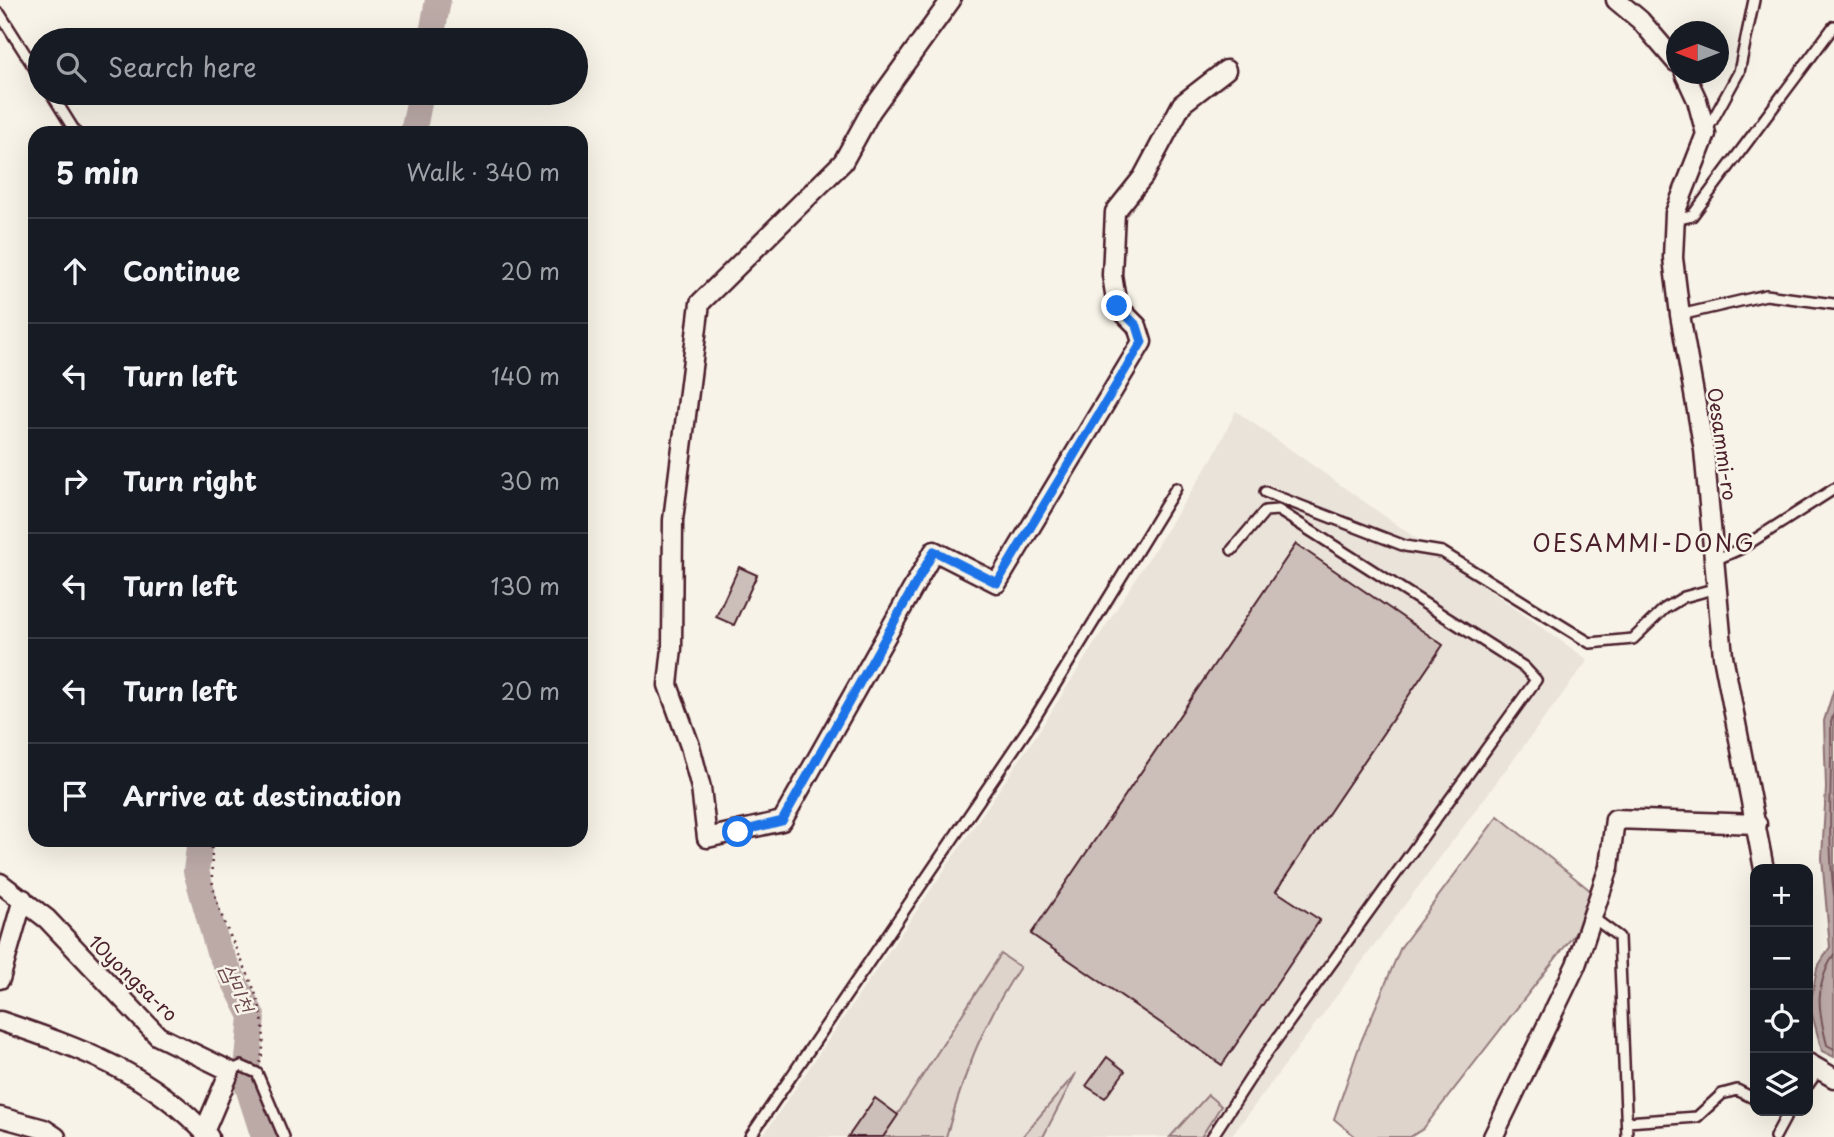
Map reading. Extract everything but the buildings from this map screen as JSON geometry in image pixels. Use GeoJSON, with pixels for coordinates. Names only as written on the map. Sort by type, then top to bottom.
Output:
{"type":"FeatureCollection","features":[{"type":"Feature","properties":{"kind":"street"},"geometry":{"type":"LineString","coordinates":[[951,0],[871,111],[844,162],[699,303],[673,520],[672,648],[668,685],[690,746],[701,788],[707,838],[782,821],[934,551],[997,583],[1142,342],[1137,326],[1117,306],[1112,275],[1115,212],[1143,177],[1182,104],[1226,71]]}},
{"type":"Feature","properties":{"kind":"street"},"geometry":{"type":"LineString","coordinates":[[1616,0],[1640,20],[1666,50]]}},
{"type":"Feature","properties":{"kind":"street"},"geometry":{"type":"LineString","coordinates":[[1690,84],[1706,134]]}},
{"type":"Feature","properties":{"kind":"street","name":"Oesammi-ro"},"geometry":{"type":"LineString","coordinates":[[1706,134],[1680,195],[1674,220],[1673,258],[1680,315],[1704,450],[1723,656],[1763,864]]}},
{"type":"Feature","properties":{"kind":"street"},"geometry":{"type":"LineString","coordinates":[[1493,1137],[1576,965],[1609,867],[1615,819],[1757,824]]}},
{"type":"Feature","properties":{"kind":"street","name":"10yongsa-ro"},"geometry":{"type":"LineString","coordinates":[[0,883],[47,919],[158,1036],[235,1068]]}},
{"type":"Feature","properties":{"kind":"street"},"geometry":{"type":"LineString","coordinates":[[0,979],[23,899]]}},
{"type":"Feature","properties":{"kind":"street"},"geometry":{"type":"LineString","coordinates":[[0,1021],[82,1048],[147,1082],[207,1134],[235,1068]]}},
{"type":"Feature","properties":{"kind":"street"},"geometry":{"type":"LineString","coordinates":[[0,1117],[44,1129],[56,1137]]}},
{"type":"Feature","properties":{"kind":"lane"},"geometry":{"type":"LineString","coordinates":[[1706,134],[1739,72],[1754,0]]}},
{"type":"Feature","properties":{"kind":"lane"},"geometry":{"type":"LineString","coordinates":[[0,14],[28,58]]}},
{"type":"Feature","properties":{"kind":"lane"},"geometry":{"type":"LineString","coordinates":[[1674,220],[1692,216],[1834,26]]}},
{"type":"Feature","properties":{"kind":"lane"},"geometry":{"type":"LineString","coordinates":[[58,105],[72,126]]}},
{"type":"Feature","properties":{"kind":"lane"},"geometry":{"type":"LineString","coordinates":[[1680,315],[1766,295],[1834,304]]}},
{"type":"Feature","properties":{"kind":"lane"},"geometry":{"type":"LineString","coordinates":[[750,1137],[1031,724],[1176,488]]}},
{"type":"Feature","properties":{"kind":"lane"},"geometry":{"type":"LineString","coordinates":[[1715,560],[1740,549],[1834,489]]}},
{"type":"Feature","properties":{"kind":"lane"},"geometry":{"type":"LineString","coordinates":[[1265,492],[1405,546],[1442,552],[1590,643],[1633,639],[1664,609],[1684,597],[1717,588]]}},
{"type":"Feature","properties":{"kind":"lane"},"geometry":{"type":"LineString","coordinates":[[1212,1137],[1266,1054],[1536,680],[1524,667],[1278,510],[1265,511],[1232,550]]}},
{"type":"Feature","properties":{"kind":"lane"},"geometry":{"type":"LineString","coordinates":[[1592,917],[1619,937],[1627,1137]]}},
{"type":"Feature","properties":{"kind":"lane"},"geometry":{"type":"LineString","coordinates":[[235,1068],[255,1072],[284,1137]]}},
{"type":"Feature","properties":{"kind":"lane"},"geometry":{"type":"LineString","coordinates":[[1627,1122],[1697,1117],[1722,1094],[1737,1090],[1750,1096]]}},
{"type":"Feature","properties":{"kind":"lane"},"geometry":{"type":"LineString","coordinates":[[1775,1137],[1783,1116]]}},
{"type":"Feature","properties":{"kind":"path"},"geometry":{"type":"LineString","coordinates":[[212,847],[214,892],[228,933],[259,998],[266,1029],[255,1072]]}},
{"type":"Feature","properties":{"kind":"shaded area"},"geometry":{"type":"Polygon","coordinates":[[[1236,411],[1588,660],[1231,1137],[762,1137],[1037,734],[1213,457],[1236,411]]]}},
{"type":"Feature","properties":{"kind":"shaded area"},"geometry":{"type":"Polygon","coordinates":[[[1498,816],[1591,891],[1580,927],[1423,1129],[1410,1137],[1356,1137],[1334,1119],[1360,1044],[1401,947],[1498,816]]]}},
{"type":"Feature","properties":{"kind":"shaded area"},"geometry":{"type":"Polygon","coordinates":[[[1001,954],[1020,967],[995,1008],[976,1049],[946,1137],[883,1137],[1001,954]]]}},
{"type":"Feature","properties":{"kind":"shaded area"},"geometry":{"type":"Polygon","coordinates":[[[1076,1073],[1043,1137],[1022,1137],[1076,1073]]]}},
{"type":"Feature","properties":{"kind":"shaded area"},"geometry":{"type":"Polygon","coordinates":[[[1208,1095],[1221,1106],[1201,1137],[1170,1137],[1208,1095]]]}},
{"type":"Feature","properties":{"kind":"water"},"geometry":{"type":"Polygon","coordinates":[[[1834,689],[1834,1057],[1822,1051],[1813,1018],[1813,990],[1817,968],[1830,947],[1822,858],[1826,788],[1824,721],[1834,689]]]}},
{"type":"Feature","properties":{"kind":"waterway","name":"삼미천"},"geometry":{"type":"LineString","coordinates":[[433,28],[438,0]]}},
{"type":"Feature","properties":{"kind":"waterway","name":"삼미천"},"geometry":{"type":"LineString","coordinates":[[414,126],[419,105]]}},
{"type":"Feature","properties":{"kind":"waterway","name":"삼미천"},"geometry":{"type":"LineString","coordinates":[[199,847],[196,871],[218,949],[252,1016],[246,1081],[264,1137]]}},
{"type":"Feature","properties":{"kind":"district","name":"OESAMMI-DONG"},"geometry":{"type":"Point","coordinates":[1644,544]}},
{"type":"Feature","properties":{"kind":"route"},"geometry":{"type":"LineString","coordinates":[[738,832],[782,821],[934,551],[997,583],[1142,342],[1137,326],[1117,306]]}}]}
